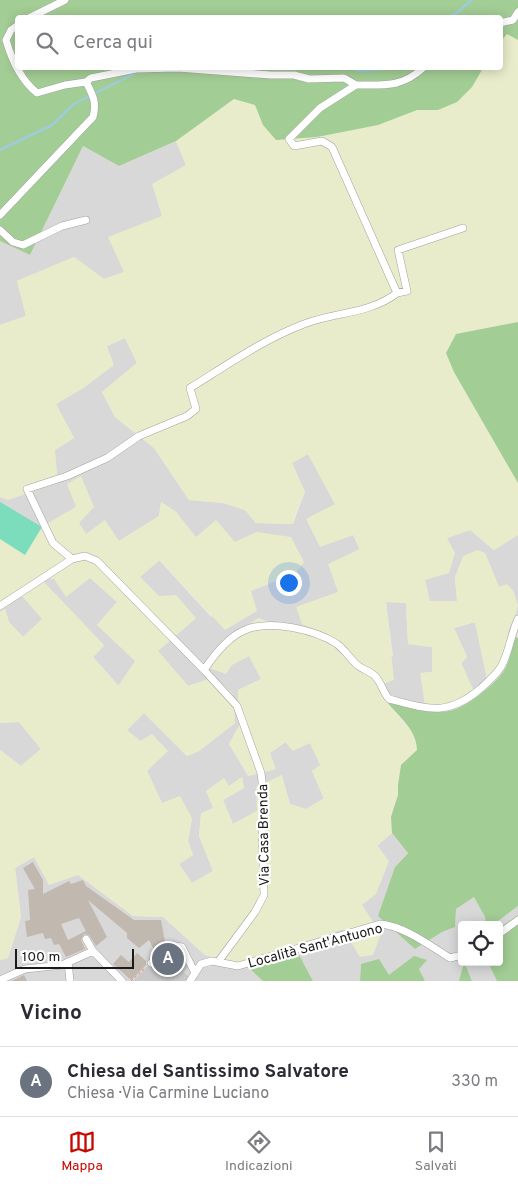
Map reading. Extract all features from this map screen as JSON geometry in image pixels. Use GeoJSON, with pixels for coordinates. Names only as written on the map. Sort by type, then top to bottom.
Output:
{"type":"FeatureCollection","features":[{"type":"Feature","properties":{"kind":"street"},"geometry":{"type":"LineString","coordinates":[[35,15],[65,0]]}},
{"type":"Feature","properties":{"kind":"street"},"geometry":{"type":"LineString","coordinates":[[503,22],[513,20],[518,12]]}},
{"type":"Feature","properties":{"kind":"street"},"geometry":{"type":"LineString","coordinates":[[15,28],[6,40],[15,64]]}},
{"type":"Feature","properties":{"kind":"street"},"geometry":{"type":"LineString","coordinates":[[18,70],[26,84],[37,93],[64,85],[88,86]]}},
{"type":"Feature","properties":{"kind":"street"},"geometry":{"type":"LineString","coordinates":[[0,215],[93,117],[96,108],[88,86],[91,78],[131,70]]}},
{"type":"Feature","properties":{"kind":"street"},"geometry":{"type":"LineString","coordinates":[[205,70],[294,75],[309,79],[344,78],[356,85],[389,85],[411,79],[421,70]]}},
{"type":"Feature","properties":{"kind":"street"},"geometry":{"type":"LineString","coordinates":[[356,85],[320,108],[289,139],[294,146],[322,141],[332,147],[398,293]]}},
{"type":"Feature","properties":{"kind":"street"},"geometry":{"type":"LineString","coordinates":[[0,230],[13,242],[23,245],[62,226],[86,220]]}},
{"type":"Feature","properties":{"kind":"street"},"geometry":{"type":"LineString","coordinates":[[0,606],[72,559],[53,543],[27,489],[67,476],[107,458],[139,436],[187,416],[196,409],[190,388],[256,347],[304,324],[386,302],[398,293],[407,291],[398,250],[463,228]]}},
{"type":"Feature","properties":{"kind":"street","name":"Via Casa Brenda"},"geometry":{"type":"LineString","coordinates":[[72,559],[85,556],[97,561],[237,706],[261,774],[265,807],[262,828],[264,895],[255,912],[218,962]]}},
{"type":"Feature","properties":{"kind":"street"},"geometry":{"type":"LineString","coordinates":[[204,670],[226,643],[245,630],[262,627],[294,628],[311,632],[337,644],[356,664],[376,676],[389,699],[423,708],[451,708],[470,697],[493,678],[502,665],[518,619]]}},
{"type":"Feature","properties":{"kind":"street"},"geometry":{"type":"LineString","coordinates":[[503,931],[518,920]]}},
{"type":"Feature","properties":{"kind":"street","name":"Località Sant'Antuono"},"geometry":{"type":"LineString","coordinates":[[195,973],[201,964],[218,962],[238,966],[380,924],[388,924],[450,958],[458,956]]}},
{"type":"Feature","properties":{"kind":"street"},"geometry":{"type":"LineString","coordinates":[[86,938],[93,951],[122,981]]}},
{"type":"Feature","properties":{"kind":"street"},"geometry":{"type":"LineString","coordinates":[[151,962],[169,945],[182,947],[195,973],[190,981]]}},
{"type":"Feature","properties":{"kind":"street"},"geometry":{"type":"LineString","coordinates":[[0,980],[25,969],[68,962],[93,951]]}},
{"type":"Feature","properties":{"kind":"street"},"geometry":{"type":"LineString","coordinates":[[68,962],[70,981]]}},
{"type":"Feature","properties":{"kind":"path"},"geometry":{"type":"LineString","coordinates":[[132,981],[151,962]]}},
{"type":"Feature","properties":{"kind":"shaded area"},"geometry":{"type":"Polygon","coordinates":[[[176,141],[186,165],[162,216],[124,272],[104,279],[74,257],[17,281],[26,316],[0,325],[0,241],[30,255],[83,146],[119,166],[176,141]]]}},
{"type":"Feature","properties":{"kind":"shaded area"},"geometry":{"type":"Polygon","coordinates":[[[125,338],[137,363],[102,392],[115,417],[154,448],[189,500],[223,503],[245,510],[256,523],[293,524],[305,492],[292,463],[308,454],[335,504],[320,546],[353,535],[360,550],[338,592],[297,607],[393,656],[386,602],[406,603],[408,644],[432,647],[432,672],[421,673],[425,704],[467,657],[454,628],[475,622],[487,679],[506,643],[509,628],[516,614],[499,587],[485,553],[455,577],[457,601],[429,601],[425,580],[447,538],[470,530],[494,550],[518,535],[518,631],[505,669],[483,692],[450,711],[423,711],[387,702],[372,678],[356,669],[344,655],[294,630],[232,665],[249,656],[261,679],[238,690],[239,726],[229,744],[248,776],[275,769],[270,753],[286,742],[310,743],[321,765],[312,771],[324,799],[306,809],[290,804],[281,775],[257,811],[233,824],[223,800],[244,788],[242,777],[228,787],[224,778],[213,808],[201,814],[199,836],[213,871],[192,883],[179,864],[193,855],[188,841],[192,818],[162,803],[147,771],[140,741],[127,730],[144,713],[187,756],[199,751],[235,723],[215,677],[188,686],[158,651],[196,618],[159,597],[140,577],[159,560],[211,617],[251,591],[276,581],[292,579],[257,532],[235,542],[196,538],[176,512],[161,502],[159,516],[119,541],[86,535],[79,523],[76,507],[38,529],[0,530],[0,497],[8,500],[55,450],[74,438],[56,404],[85,387],[107,346],[125,338]]]}},
{"type":"Feature","properties":{"kind":"shaded area"},"geometry":{"type":"Polygon","coordinates":[[[41,577],[54,579],[90,578],[117,602],[97,625],[136,661],[119,686],[93,657],[104,646],[42,619],[23,637],[9,622],[5,609],[0,612],[0,601],[41,577]]]}},
{"type":"Feature","properties":{"kind":"shaded area"},"geometry":{"type":"Polygon","coordinates":[[[19,722],[41,749],[21,766],[0,750],[0,723],[19,722]]]}},
{"type":"Feature","properties":{"kind":"shaded area"},"geometry":{"type":"Polygon","coordinates":[[[392,833],[408,852],[395,867],[415,949],[442,932],[455,927],[456,909],[474,897],[486,921],[458,921],[458,966],[463,966],[459,981],[425,981],[419,969],[389,975],[361,964],[360,981],[313,981],[298,953],[249,968],[263,981],[0,981],[0,960],[8,958],[21,917],[15,868],[34,857],[78,875],[133,916],[163,917],[205,955],[237,964],[344,929],[360,957],[381,934],[361,904],[377,846],[392,833]]]}},
{"type":"Feature","properties":{"kind":"shaded area"},"geometry":{"type":"Polygon","coordinates":[[[518,906],[518,915],[503,925],[503,921],[498,921],[518,906]]]}},
{"type":"Feature","properties":{"kind":"shaded area"},"geometry":{"type":"Polygon","coordinates":[[[167,947],[189,966],[183,972],[189,977],[185,981],[133,981],[167,947]]]}},
{"type":"Feature","properties":{"kind":"shaded area"},"geometry":{"type":"Polygon","coordinates":[[[465,966],[490,966],[498,981],[472,981],[465,966]]]}},
{"type":"Feature","properties":{"kind":"green space"},"geometry":{"type":"Polygon","coordinates":[[[0,0],[518,0],[518,40],[507,34],[503,39],[503,15],[15,15],[15,70],[482,70],[472,87],[457,102],[438,110],[417,110],[378,125],[317,137],[276,140],[263,125],[255,105],[234,99],[176,141],[119,166],[83,146],[30,255],[0,241],[0,0]]]}},
{"type":"Feature","properties":{"kind":"green space"},"geometry":{"type":"Polygon","coordinates":[[[507,34],[518,40],[518,322],[456,334],[454,372],[518,483],[518,535],[494,550],[470,530],[447,538],[455,553],[449,573],[425,580],[430,601],[457,601],[455,577],[463,556],[478,550],[485,553],[499,587],[507,584],[513,590],[518,605],[516,614],[509,628],[500,666],[487,679],[475,622],[454,628],[467,657],[461,662],[473,689],[450,705],[425,705],[420,673],[432,672],[432,647],[408,644],[406,603],[386,602],[394,680],[383,684],[335,640],[302,624],[296,607],[338,592],[328,564],[360,549],[353,535],[320,547],[306,519],[335,504],[308,454],[292,463],[305,492],[296,510],[293,524],[256,523],[245,510],[223,503],[189,500],[154,448],[115,417],[102,392],[137,363],[125,338],[107,346],[114,365],[85,387],[56,404],[74,438],[55,450],[58,483],[8,500],[0,497],[0,325],[26,316],[17,281],[74,257],[104,279],[124,272],[108,237],[162,216],[152,184],[186,165],[176,141],[234,99],[255,105],[263,125],[378,125],[417,110],[438,110],[472,87],[482,70],[503,70],[503,39],[507,34]]]}},
{"type":"Feature","properties":{"kind":"green space"},"geometry":{"type":"Polygon","coordinates":[[[518,322],[518,483],[454,372],[446,353],[456,334],[518,322]]]}},
{"type":"Feature","properties":{"kind":"green space"},"geometry":{"type":"Polygon","coordinates":[[[81,476],[94,507],[79,523],[86,534],[105,520],[119,541],[159,516],[161,502],[176,512],[196,537],[216,520],[235,542],[257,532],[291,537],[304,562],[292,579],[276,581],[251,591],[257,611],[225,630],[160,560],[140,577],[159,596],[176,595],[196,618],[158,651],[188,686],[215,677],[233,694],[235,723],[199,751],[187,756],[144,713],[127,730],[140,741],[152,734],[168,751],[147,771],[162,803],[180,796],[192,818],[188,841],[193,855],[179,864],[192,883],[213,871],[199,836],[201,813],[213,808],[206,791],[224,778],[229,786],[242,777],[244,788],[223,800],[233,824],[257,811],[256,787],[282,775],[290,804],[306,809],[324,798],[312,771],[320,765],[310,743],[293,751],[285,742],[270,753],[276,769],[249,776],[229,744],[239,726],[238,690],[261,679],[249,656],[232,665],[226,674],[209,668],[227,639],[258,618],[305,633],[332,645],[356,669],[372,678],[387,702],[406,726],[412,730],[417,739],[417,750],[401,765],[398,785],[399,795],[391,817],[392,833],[377,845],[389,861],[376,894],[362,905],[381,934],[373,955],[360,957],[343,929],[237,964],[205,955],[163,917],[133,916],[78,875],[49,885],[34,857],[15,868],[21,917],[8,958],[0,960],[0,750],[21,766],[41,749],[19,722],[0,723],[0,612],[5,609],[9,622],[23,637],[42,619],[22,596],[44,582],[104,645],[93,657],[118,686],[135,661],[97,625],[117,602],[90,578],[66,597],[54,579],[41,577],[0,601],[0,530],[38,529],[76,507],[67,484],[81,476]]]}},
{"type":"Feature","properties":{"kind":"green space"},"geometry":{"type":"Polygon","coordinates":[[[0,502],[42,527],[25,555],[0,539],[0,502]]]}},
{"type":"Feature","properties":{"kind":"green space"},"geometry":{"type":"Polygon","coordinates":[[[516,636],[518,639],[518,906],[498,921],[486,921],[474,897],[456,909],[455,927],[442,932],[415,949],[378,916],[395,867],[408,853],[392,833],[391,817],[398,795],[401,765],[417,750],[411,730],[387,702],[434,712],[456,709],[480,694],[501,675],[507,665],[516,636]]]}},
{"type":"Feature","properties":{"kind":"green space"},"geometry":{"type":"Polygon","coordinates":[[[518,915],[518,981],[497,981],[490,966],[503,966],[503,925],[518,915]]]}},
{"type":"Feature","properties":{"kind":"green space"},"geometry":{"type":"Polygon","coordinates":[[[298,953],[313,981],[263,981],[249,968],[298,953]]]}},
{"type":"Feature","properties":{"kind":"green space"},"geometry":{"type":"Polygon","coordinates":[[[414,956],[427,960],[419,969],[425,981],[360,981],[361,964],[379,959],[389,975],[414,956]]]}},
{"type":"Feature","properties":{"kind":"green space"},"geometry":{"type":"Polygon","coordinates":[[[463,966],[466,966],[472,981],[459,981],[463,966]]]}},
{"type":"Feature","properties":{"kind":"building"},"geometry":{"type":"Polygon","coordinates":[[[33,862],[43,880],[43,894],[69,881],[71,884],[83,880],[86,886],[134,920],[161,920],[165,942],[154,950],[149,940],[139,948],[127,938],[127,933],[88,900],[107,937],[96,946],[89,935],[84,934],[81,940],[85,949],[66,957],[59,944],[54,945],[51,938],[45,939],[43,933],[27,937],[25,921],[30,920],[28,890],[35,889],[23,868],[33,862]],[[79,918],[61,924],[68,940],[86,931],[79,918]]]}},
{"type":"Feature","properties":{"kind":"building"},"geometry":{"type":"Polygon","coordinates":[[[137,953],[146,961],[146,965],[131,980],[113,964],[121,955],[129,962],[137,953]]]}},
{"type":"Feature","properties":{"kind":"building"},"geometry":{"type":"Polygon","coordinates":[[[24,975],[27,981],[11,981],[24,975]]]}},
{"type":"Feature","properties":{"kind":"waterway"},"geometry":{"type":"LineString","coordinates":[[454,15],[472,0]]}},
{"type":"Feature","properties":{"kind":"waterway"},"geometry":{"type":"LineString","coordinates":[[358,70],[371,70]]}},
{"type":"Feature","properties":{"kind":"waterway"},"geometry":{"type":"LineString","coordinates":[[0,150],[52,125],[74,104],[137,72]]}},
{"type":"Feature","properties":{"kind":"place","name":"Chiesa del Santissimo Salvatore"},"geometry":{"type":"Point","coordinates":[168,959]}}]}
